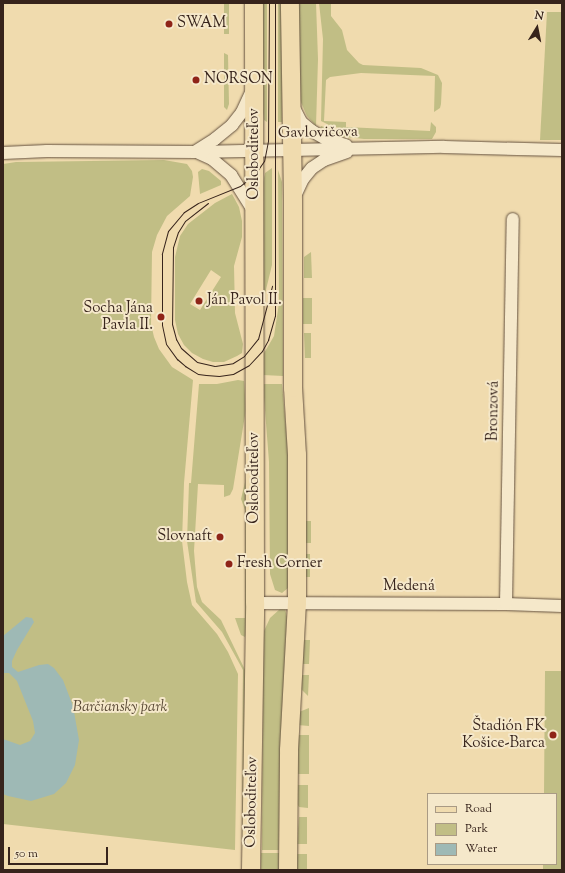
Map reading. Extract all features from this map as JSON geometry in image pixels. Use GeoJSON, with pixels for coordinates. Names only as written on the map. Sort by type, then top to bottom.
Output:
{"type":"FeatureCollection","features":[{"type":"Feature","properties":{"kind":"main road","name":"Osloboditeľov"},"geometry":{"type":"LineString","coordinates":[[251,870],[255,603],[254,3]]}},
{"type":"Feature","properties":{"kind":"main road"},"geometry":{"type":"LineString","coordinates":[[288,870],[289,750],[297,603],[297,456],[294,388],[290,3]]}},
{"type":"Feature","properties":{"kind":"street"},"geometry":{"type":"LineString","coordinates":[[196,152],[232,125],[242,112],[255,87]]}},
{"type":"Feature","properties":{"kind":"street"},"geometry":{"type":"LineString","coordinates":[[290,95],[296,114],[306,127],[326,139],[359,148]]}},
{"type":"Feature","properties":{"kind":"street","name":"Gavlovičova"},"geometry":{"type":"LineString","coordinates":[[3,153],[82,150],[196,152],[444,147],[562,150]]}},
{"type":"Feature","properties":{"kind":"street"},"geometry":{"type":"LineString","coordinates":[[293,201],[303,179],[312,168],[324,160],[359,148]]}},
{"type":"Feature","properties":{"kind":"street"},"geometry":{"type":"LineString","coordinates":[[196,152],[212,159],[231,175],[248,199],[255,214]]}},
{"type":"Feature","properties":{"kind":"street","name":"Bronzová"},"geometry":{"type":"LineString","coordinates":[[506,604],[513,219]]}},
{"type":"Feature","properties":{"kind":"street","name":"Medená"},"geometry":{"type":"LineString","coordinates":[[255,603],[506,604],[562,606]]}},
{"type":"Feature","properties":{"kind":"green space"},"geometry":{"type":"Polygon","coordinates":[[[224,3],[229,3],[229,34],[224,34],[224,3]]]}},
{"type":"Feature","properties":{"kind":"green space"},"geometry":{"type":"Polygon","coordinates":[[[262,3],[267,3],[267,122],[264,120],[263,113],[262,3]]]}},
{"type":"Feature","properties":{"kind":"green space"},"geometry":{"type":"Polygon","coordinates":[[[278,3],[282,3],[282,122],[278,122],[278,3]]]}},
{"type":"Feature","properties":{"kind":"green space"},"geometry":{"type":"Polygon","coordinates":[[[297,3],[316,3],[318,59],[316,126],[307,116],[300,100],[297,3]]]}},
{"type":"Feature","properties":{"kind":"green space"},"geometry":{"type":"Polygon","coordinates":[[[319,3],[331,3],[331,16],[342,30],[347,50],[359,63],[363,65],[421,68],[438,75],[442,83],[440,108],[434,112],[435,76],[361,73],[330,77],[326,80],[324,121],[346,122],[346,127],[430,131],[431,122],[436,127],[436,132],[432,139],[364,139],[337,136],[320,130],[321,126],[348,134],[349,130],[331,126],[321,121],[323,39],[319,3]]]}},
{"type":"Feature","properties":{"kind":"green space"},"geometry":{"type":"Polygon","coordinates":[[[547,12],[562,12],[562,140],[540,140],[547,12]]]}},
{"type":"Feature","properties":{"kind":"green space"},"geometry":{"type":"Polygon","coordinates":[[[224,53],[228,55],[229,104],[227,110],[224,107],[224,53]]]}},
{"type":"Feature","properties":{"kind":"green space","name":"Barčiansky park"},"geometry":{"type":"Polygon","coordinates":[[[164,160],[187,164],[192,171],[193,177],[190,196],[167,216],[157,235],[152,252],[151,324],[159,349],[172,367],[193,380],[184,483],[182,541],[187,582],[192,605],[217,634],[228,652],[238,674],[235,850],[3,824],[3,164],[16,162],[164,160]]]}},
{"type":"Feature","properties":{"kind":"green space"},"geometry":{"type":"Polygon","coordinates":[[[272,168],[272,265],[263,302],[263,183],[265,173],[272,168]]]}},
{"type":"Feature","properties":{"kind":"green space"},"geometry":{"type":"Polygon","coordinates":[[[202,169],[209,171],[221,181],[221,185],[200,194],[198,172],[202,169]]]}},
{"type":"Feature","properties":{"kind":"green space"},"geometry":{"type":"Polygon","coordinates":[[[278,170],[282,182],[283,376],[263,375],[263,355],[274,336],[279,303],[278,170]]]}},
{"type":"Feature","properties":{"kind":"green space"},"geometry":{"type":"Polygon","coordinates":[[[232,194],[239,207],[242,221],[242,237],[234,266],[235,313],[243,344],[242,353],[224,362],[213,362],[192,353],[184,345],[178,334],[175,320],[175,257],[180,236],[188,224],[215,203],[232,194]],[[211,270],[190,304],[200,310],[221,277],[211,270]]]}},
{"type":"Feature","properties":{"kind":"green space"},"geometry":{"type":"Polygon","coordinates":[[[311,252],[312,278],[304,278],[304,257],[311,252]]]}},
{"type":"Feature","properties":{"kind":"green space"},"geometry":{"type":"Polygon","coordinates":[[[303,298],[312,298],[312,324],[303,324],[303,298]]]}},
{"type":"Feature","properties":{"kind":"green space"},"geometry":{"type":"Polygon","coordinates":[[[304,333],[311,333],[311,358],[305,358],[304,333]]]}},
{"type":"Feature","properties":{"kind":"green space"},"geometry":{"type":"Polygon","coordinates":[[[238,380],[244,381],[246,409],[233,489],[230,495],[224,497],[224,485],[198,484],[194,551],[197,587],[202,602],[221,620],[246,672],[245,851],[242,850],[243,670],[222,632],[196,602],[187,541],[189,483],[191,483],[199,384],[217,384],[238,380]]]}},
{"type":"Feature","properties":{"kind":"green space"},"geometry":{"type":"Polygon","coordinates":[[[263,384],[282,384],[289,460],[288,588],[282,593],[275,590],[270,574],[269,462],[263,384]]]}},
{"type":"Feature","properties":{"kind":"green space"},"geometry":{"type":"Polygon","coordinates":[[[246,478],[247,633],[245,637],[241,635],[235,618],[245,618],[245,510],[241,499],[246,478]]]}},
{"type":"Feature","properties":{"kind":"green space"},"geometry":{"type":"Polygon","coordinates":[[[305,521],[311,521],[311,543],[305,543],[305,521]]]}},
{"type":"Feature","properties":{"kind":"green space"},"geometry":{"type":"Polygon","coordinates":[[[304,554],[310,554],[310,577],[304,577],[304,554]]]}},
{"type":"Feature","properties":{"kind":"green space"},"geometry":{"type":"Polygon","coordinates":[[[280,609],[285,609],[288,621],[280,850],[262,850],[263,639],[264,631],[270,618],[280,609]]]}},
{"type":"Feature","properties":{"kind":"green space"},"geometry":{"type":"Polygon","coordinates":[[[303,640],[310,640],[309,664],[303,664],[303,640]]]}},
{"type":"Feature","properties":{"kind":"green space","name":"Štadión FK Košice-Barca"},"geometry":{"type":"Polygon","coordinates":[[[545,671],[562,671],[562,870],[543,870],[543,865],[557,865],[557,793],[544,793],[545,671]]]}},
{"type":"Feature","properties":{"kind":"green space"},"geometry":{"type":"Polygon","coordinates":[[[301,675],[309,675],[308,696],[301,689],[301,675]]]}},
{"type":"Feature","properties":{"kind":"green space"},"geometry":{"type":"Polygon","coordinates":[[[309,708],[309,726],[298,725],[299,712],[309,708]]]}},
{"type":"Feature","properties":{"kind":"green space"},"geometry":{"type":"Polygon","coordinates":[[[298,735],[309,735],[309,774],[298,774],[298,735]]]}},
{"type":"Feature","properties":{"kind":"green space"},"geometry":{"type":"Polygon","coordinates":[[[297,785],[308,785],[308,808],[299,807],[297,804],[297,785]]]}},
{"type":"Feature","properties":{"kind":"green space"},"geometry":{"type":"Polygon","coordinates":[[[299,817],[307,817],[307,844],[297,844],[299,817]]]}},
{"type":"Feature","properties":{"kind":"green space"},"geometry":{"type":"Polygon","coordinates":[[[261,853],[280,853],[280,870],[261,870],[261,853]]]}},
{"type":"Feature","properties":{"kind":"green space"},"geometry":{"type":"Polygon","coordinates":[[[297,854],[307,854],[307,870],[297,870],[297,854]]]}},
{"type":"Feature","properties":{"kind":"water"},"geometry":{"type":"Polygon","coordinates":[[[26,617],[32,618],[34,622],[17,650],[12,661],[12,667],[18,672],[39,665],[48,664],[54,668],[63,680],[73,706],[79,740],[75,765],[66,783],[54,794],[31,801],[3,794],[3,739],[20,745],[30,741],[35,733],[33,721],[17,681],[9,673],[3,673],[3,636],[26,617]]]}},
{"type":"Feature","properties":{"kind":"tram line"},"geometry":{"type":"LineString","coordinates":[[269,3],[268,141],[264,161],[255,174],[240,186],[198,203],[184,212],[168,231],[162,254],[162,325],[166,344],[177,359],[198,374],[219,376],[233,374],[249,365],[262,351],[268,340],[275,316],[275,3]]}},
{"type":"Feature","properties":{"kind":"tram line"},"geometry":{"type":"LineString","coordinates":[[208,203],[185,221],[178,232],[173,247],[172,324],[176,339],[181,348],[197,362],[215,366],[233,363],[244,356],[258,339],[272,286]]}},
{"type":"Feature","properties":{"kind":"place","name":"SWAM"},"geometry":{"type":"Point","coordinates":[169,24]}},
{"type":"Feature","properties":{"kind":"place","name":"NORSON"},"geometry":{"type":"Point","coordinates":[196,80]}},
{"type":"Feature","properties":{"kind":"place","name":"Ján Pavol II."},"geometry":{"type":"Point","coordinates":[199,301]}},
{"type":"Feature","properties":{"kind":"place","name":"Socha Jána Pavla II."},"geometry":{"type":"Point","coordinates":[161,317]}},
{"type":"Feature","properties":{"kind":"place","name":"Slovnaft"},"geometry":{"type":"Point","coordinates":[220,537]}},
{"type":"Feature","properties":{"kind":"place","name":"Fresh Corner"},"geometry":{"type":"Point","coordinates":[229,564]}},
{"type":"Feature","properties":{"kind":"place","name":"Štadión FK Košice-Barca"},"geometry":{"type":"Point","coordinates":[553,735]}}]}
